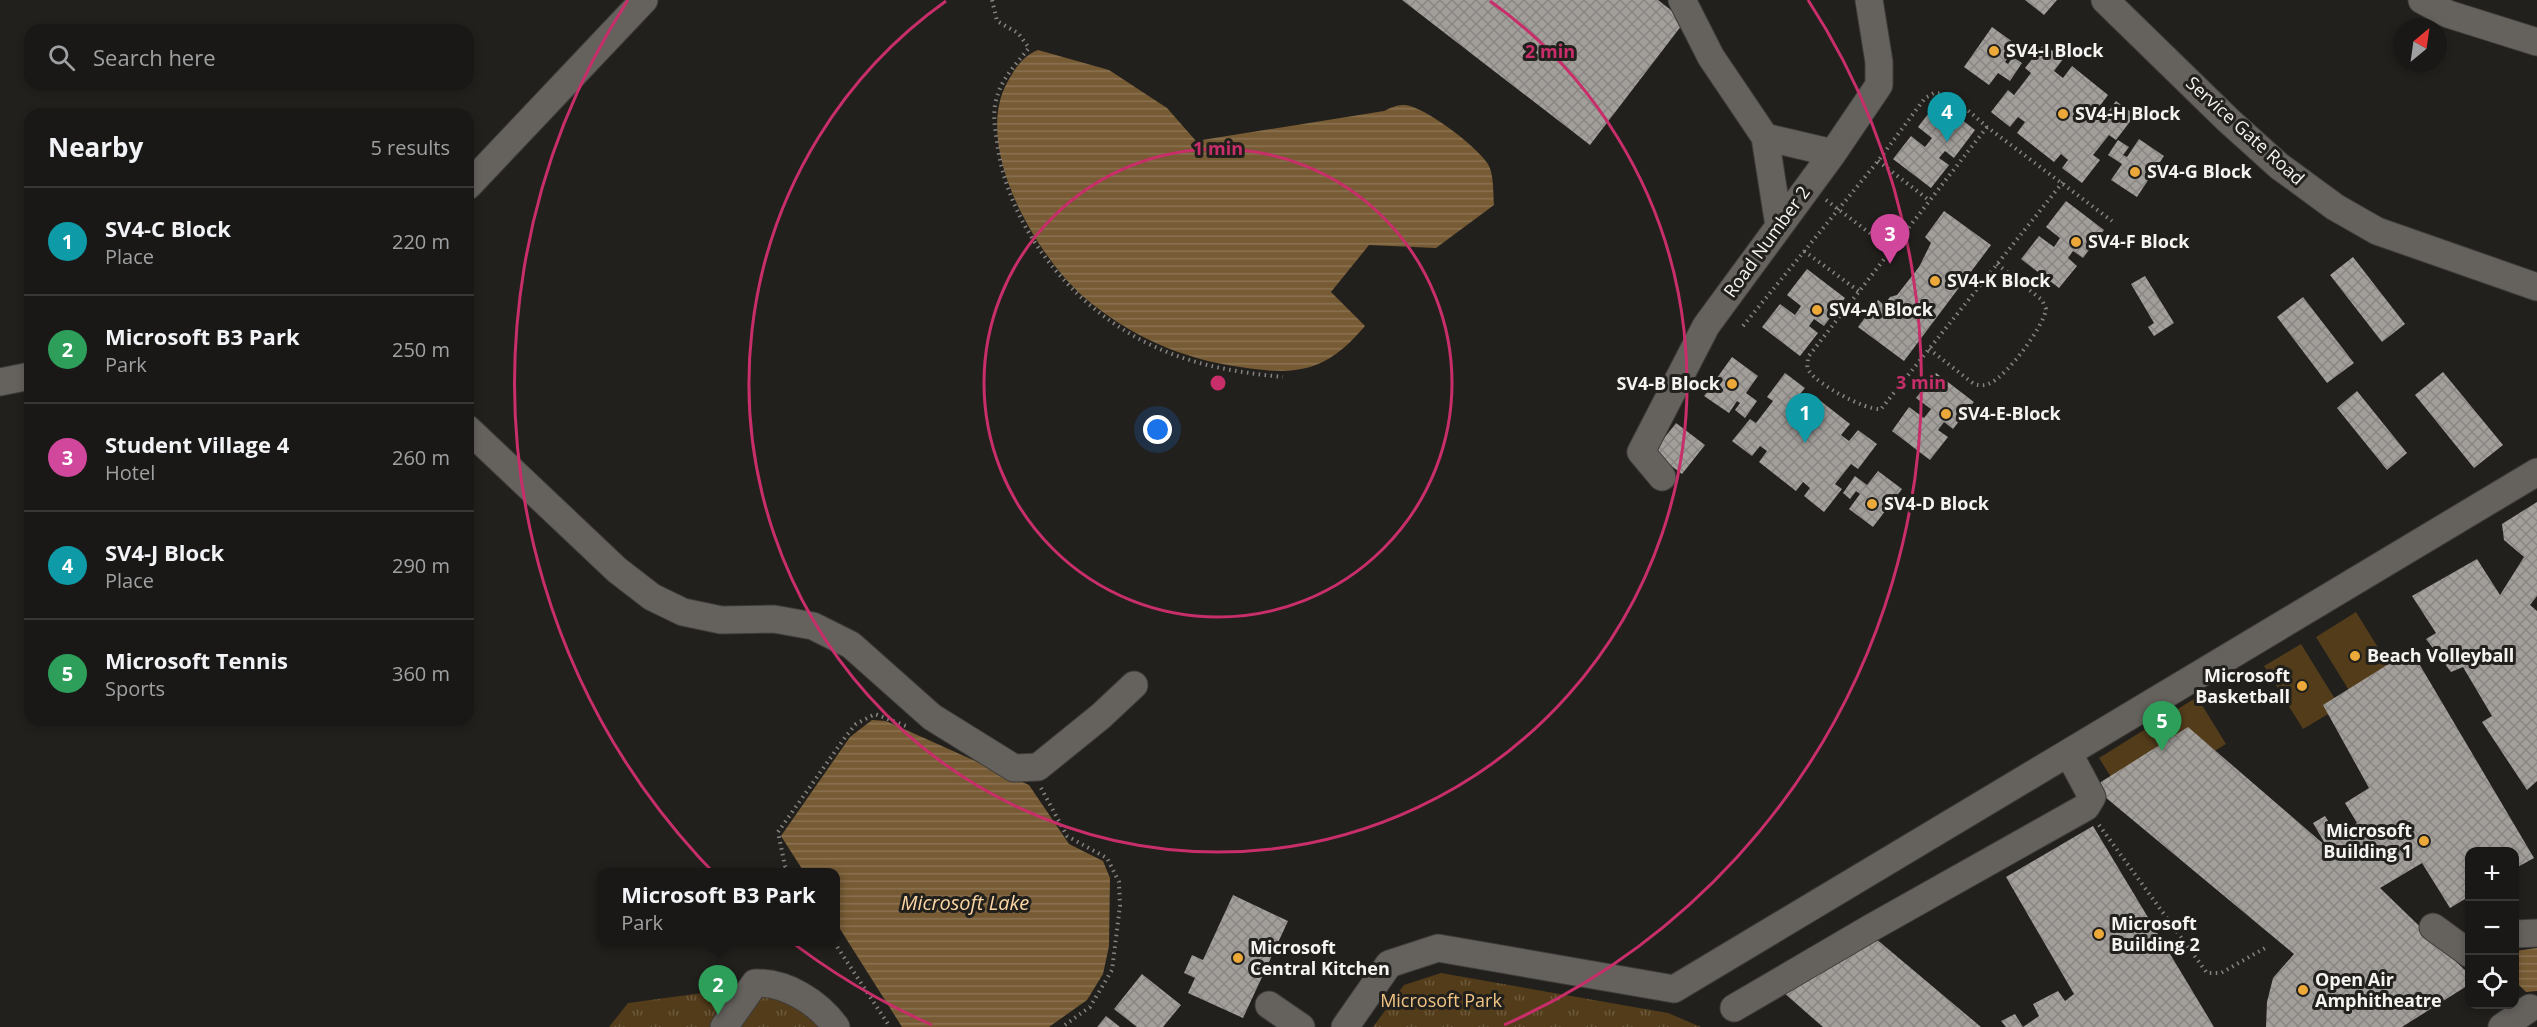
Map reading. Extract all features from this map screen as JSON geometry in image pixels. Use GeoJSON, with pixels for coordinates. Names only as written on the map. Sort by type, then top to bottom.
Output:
{"type":"FeatureCollection","features":[{"type":"Feature","properties":{"kind":"lane"},"geometry":{"type":"LineString","coordinates":[[474,180],[644,0]]}},
{"type":"Feature","properties":{"kind":"lane"},"geometry":{"type":"LineString","coordinates":[[1682,0],[1711,57],[1765,137],[1779,226]]}},
{"type":"Feature","properties":{"kind":"lane","name":"Road Number 2"},"geometry":{"type":"LineString","coordinates":[[1662,477],[1641,452],[1706,326],[1833,153],[1879,85],[1879,62],[1869,0]]}},
{"type":"Feature","properties":{"kind":"lane","name":"Service Gate Road"},"geometry":{"type":"LineString","coordinates":[[2105,0],[2228,120],[2279,166],[2336,207],[2377,231],[2537,287]]}},
{"type":"Feature","properties":{"kind":"lane"},"geometry":{"type":"LineString","coordinates":[[2422,0],[2448,14],[2537,42]]}},
{"type":"Feature","properties":{"kind":"lane"},"geometry":{"type":"LineString","coordinates":[[1765,137],[1833,153]]}},
{"type":"Feature","properties":{"kind":"lane"},"geometry":{"type":"LineString","coordinates":[[0,382],[24,377]]}},
{"type":"Feature","properties":{"kind":"lane"},"geometry":{"type":"LineString","coordinates":[[474,435],[617,570],[652,597],[683,612],[721,620],[774,619],[813,626],[851,645],[932,717],[1014,768],[1038,767],[1101,717],[1134,685]]}},
{"type":"Feature","properties":{"kind":"lane"},"geometry":{"type":"LineString","coordinates":[[1345,1027],[1389,964],[1438,948],[1674,989],[2537,472]]}},
{"type":"Feature","properties":{"kind":"lane"},"geometry":{"type":"LineString","coordinates":[[1734,1008],[2086,807],[2092,797],[2069,754]]}},
{"type":"Feature","properties":{"kind":"lane"},"geometry":{"type":"LineString","coordinates":[[2433,927],[2465,951]]}},
{"type":"Feature","properties":{"kind":"lane"},"geometry":{"type":"LineString","coordinates":[[2519,934],[2537,933]]}},
{"type":"Feature","properties":{"kind":"lane"},"geometry":{"type":"LineString","coordinates":[[724,1027],[755,983],[765,983],[814,1003],[836,1027]]}},
{"type":"Feature","properties":{"kind":"lane"},"geometry":{"type":"LineString","coordinates":[[1269,1005],[1301,1027]]}},
{"type":"Feature","properties":{"kind":"lane"},"geometry":{"type":"LineString","coordinates":[[2502,1027],[2526,1006]]}},
{"type":"Feature","properties":{"kind":"path"},"geometry":{"type":"LineString","coordinates":[[992,0],[998,21],[1018,33],[1029,48],[1003,81],[997,97],[994,113],[1000,160],[1016,206],[1029,232],[1056,271],[1082,299],[1144,342],[1181,359],[1205,366],[1282,377]]}},
{"type":"Feature","properties":{"kind":"path"},"geometry":{"type":"LineString","coordinates":[[1743,326],[1878,161],[1925,98],[1934,93],[1945,94],[1955,99],[1987,127],[2112,221]]}},
{"type":"Feature","properties":{"kind":"path"},"geometry":{"type":"LineString","coordinates":[[1987,127],[1808,357],[1807,367],[1814,377],[1864,407],[1881,408],[2063,182]]}},
{"type":"Feature","properties":{"kind":"path"},"geometry":{"type":"LineString","coordinates":[[1878,161],[1930,201]]}},
{"type":"Feature","properties":{"kind":"path"},"geometry":{"type":"LineString","coordinates":[[1839,209],[1892,250]]}},
{"type":"Feature","properties":{"kind":"path"},"geometry":{"type":"LineString","coordinates":[[1804,251],[1860,292]]}},
{"type":"Feature","properties":{"kind":"path"},"geometry":{"type":"LineString","coordinates":[[1929,349],[1974,384],[1982,386],[2000,377],[2039,327],[2046,309],[2042,300],[1997,264]]}},
{"type":"Feature","properties":{"kind":"path"},"geometry":{"type":"LineString","coordinates":[[786,868],[778,832],[856,724],[875,714],[915,730]]}},
{"type":"Feature","properties":{"kind":"path"},"geometry":{"type":"LineString","coordinates":[[1032,784],[1043,789],[1067,836],[1107,858],[1119,882],[1120,906],[1112,970],[1090,1006],[1062,1027]]}},
{"type":"Feature","properties":{"kind":"path"},"geometry":{"type":"LineString","coordinates":[[2086,807],[2207,973],[2221,973],[2265,948]]}},
{"type":"Feature","properties":{"kind":"path"},"geometry":{"type":"LineString","coordinates":[[837,946],[890,1027]]}},
{"type":"Feature","properties":{"kind":"green space","name":"Beach Volleyball"},"geometry":{"type":"Polygon","coordinates":[[[2356,612],[2395,675],[2355,700],[2316,637],[2356,612]]]}},
{"type":"Feature","properties":{"kind":"green space","name":"Microsoft Basketball"},"geometry":{"type":"Polygon","coordinates":[[[2301,644],[2340,707],[2303,729],[2264,666],[2301,644]]]}},
{"type":"Feature","properties":{"kind":"green space"},"geometry":{"type":"Polygon","coordinates":[[[2197,697],[2226,744],[2128,804],[2099,758],[2197,697]]]}},
{"type":"Feature","properties":{"kind":"green space","name":"Microsoft Park"},"geometry":{"type":"Polygon","coordinates":[[[1441,973],[1668,1013],[1701,1027],[1373,1027],[1404,985],[1441,973]]]}},
{"type":"Feature","properties":{"kind":"green space"},"geometry":{"type":"Polygon","coordinates":[[[740,988],[809,1001],[822,1027],[609,1027],[628,1003],[740,988]]]}},
{"type":"Feature","properties":{"kind":"water"},"geometry":{"type":"Polygon","coordinates":[[[1038,50],[1109,70],[1167,108],[1196,141],[1384,111],[1400,105],[1419,109],[1464,139],[1488,164],[1493,184],[1494,205],[1436,248],[1369,245],[1331,292],[1365,326],[1351,341],[1324,362],[1295,370],[1260,370],[1219,363],[1177,352],[1120,324],[1085,298],[1047,255],[1029,228],[1014,198],[1003,167],[998,136],[999,107],[1008,81],[1020,62],[1038,50]]]}},
{"type":"Feature","properties":{"kind":"water","name":"Microsoft Lake"},"geometry":{"type":"Polygon","coordinates":[[[872,720],[886,721],[1029,785],[1069,844],[1103,861],[1110,878],[1109,946],[1103,974],[1087,1000],[1049,1027],[902,1027],[840,929],[840,868],[801,868],[781,836],[850,737],[872,720]]]}},
{"type":"Feature","properties":{"kind":"water"},"geometry":{"type":"Polygon","coordinates":[[[2537,948],[2537,991],[2526,992],[2519,985],[2519,950],[2537,948]]]}},
{"type":"Feature","properties":{"kind":"building"},"geometry":{"type":"Polygon","coordinates":[[[1402,0],[1658,0],[1685,21],[1590,145],[1402,0]]]}},
{"type":"Feature","properties":{"kind":"building"},"geometry":{"type":"Polygon","coordinates":[[[2025,0],[2057,0],[2044,15],[2025,0]]]}},
{"type":"Feature","properties":{"kind":"building","name":"SV4-I Block"},"geometry":{"type":"Polygon","coordinates":[[[1992,27],[2017,45],[2005,62],[2008,64],[2013,57],[2022,63],[2010,81],[1998,73],[1989,85],[1964,67],[1992,27]]]}},
{"type":"Feature","properties":{"kind":"building","name":"SV4-H Block"},"geometry":{"type":"Polygon","coordinates":[[[2044,44],[2063,59],[2054,71],[2063,78],[2072,66],[2108,95],[2099,107],[2107,113],[2116,101],[2135,115],[2116,140],[2109,135],[2093,155],[2100,160],[2082,183],[2062,168],[2068,160],[2061,154],[2054,162],[2017,133],[2025,122],[2018,117],[2010,127],[1991,112],[2008,90],[2014,95],[2031,73],[2025,68],[2044,44]]]}},
{"type":"Feature","properties":{"kind":"building"},"geometry":{"type":"Polygon","coordinates":[[[1938,101],[1975,130],[1954,158],[1945,151],[1939,158],[1949,165],[1931,188],[1893,159],[1911,136],[1925,147],[1932,138],[1918,127],[1938,101]]]}},
{"type":"Feature","properties":{"kind":"building","name":"SV4-G Block"},"geometry":{"type":"Polygon","coordinates":[[[2139,139],[2164,156],[2137,197],[2111,180],[2122,164],[2108,155],[2118,140],[2129,147],[2123,155],[2127,157],[2139,139]]]}},
{"type":"Feature","properties":{"kind":"building","name":"SV4-F Block"},"geometry":{"type":"Polygon","coordinates":[[[2066,201],[2104,230],[2083,258],[2073,251],[2068,258],[2077,266],[2059,288],[2021,259],[2039,236],[2054,247],[2060,238],[2046,227],[2066,201]]]}},
{"type":"Feature","properties":{"kind":"building","name":"SV4-K Block"},"geometry":{"type":"Polygon","coordinates":[[[1944,211],[1991,245],[1904,361],[1858,327],[1878,300],[1884,305],[1890,297],[1897,295],[1919,267],[1931,243],[1925,237],[1944,211]]]}},
{"type":"Feature","properties":{"kind":"building"},"geometry":{"type":"Polygon","coordinates":[[[2353,257],[2405,324],[2382,342],[2330,275],[2353,257]]]}},
{"type":"Feature","properties":{"kind":"building","name":"SV4-A Block"},"geometry":{"type":"Polygon","coordinates":[[[1807,269],[1845,298],[1824,326],[1814,319],[1809,326],[1818,333],[1800,356],[1762,327],[1780,304],[1795,315],[1801,306],[1787,295],[1807,269]]]}},
{"type":"Feature","properties":{"kind":"building"},"geometry":{"type":"Polygon","coordinates":[[[2145,276],[2174,323],[2154,336],[2148,327],[2154,323],[2131,284],[2145,276]]]}},
{"type":"Feature","properties":{"kind":"building"},"geometry":{"type":"Polygon","coordinates":[[[2303,297],[2354,363],[2327,383],[2277,317],[2303,297]]]}},
{"type":"Feature","properties":{"kind":"building","name":"SV4-B Block"},"geometry":{"type":"Polygon","coordinates":[[[1732,357],[1758,376],[1746,393],[1757,401],[1745,418],[1735,410],[1740,403],[1737,401],[1729,413],[1704,396],[1732,357]]]}},
{"type":"Feature","properties":{"kind":"building"},"geometry":{"type":"Polygon","coordinates":[[[2443,372],[2503,445],[2474,468],[2415,395],[2443,372]]]}},
{"type":"Feature","properties":{"kind":"building"},"geometry":{"type":"Polygon","coordinates":[[[1785,373],[1805,388],[1795,400],[1804,407],[1813,395],[1850,424],[1841,435],[1849,441],[1858,430],[1877,444],[1858,469],[1851,464],[1835,484],[1842,489],[1824,512],[1804,496],[1810,488],[1803,482],[1796,491],[1759,462],[1767,451],[1760,446],[1752,456],[1732,441],[1750,419],[1756,423],[1773,401],[1767,397],[1785,373]]]}},
{"type":"Feature","properties":{"kind":"building","name":"SV4-E-Block"},"geometry":{"type":"Polygon","coordinates":[[[1936,373],[1974,402],[1953,429],[1944,422],[1938,430],[1948,437],[1930,460],[1892,431],[1909,407],[1924,418],[1931,409],[1916,398],[1936,373]]]}},
{"type":"Feature","properties":{"kind":"building"},"geometry":{"type":"Polygon","coordinates":[[[2357,391],[2407,453],[2387,470],[2337,408],[2357,391]]]}},
{"type":"Feature","properties":{"kind":"building"},"geometry":{"type":"Polygon","coordinates":[[[1676,423],[1705,445],[1682,474],[1653,452],[1676,423]]]}},
{"type":"Feature","properties":{"kind":"building","name":"SV4-D Block"},"geometry":{"type":"Polygon","coordinates":[[[1878,471],[1902,489],[1873,527],[1849,509],[1860,494],[1856,491],[1850,499],[1843,493],[1855,476],[1867,485],[1878,471]]]}},
{"type":"Feature","properties":{"kind":"building"},"geometry":{"type":"Polygon","coordinates":[[[2537,502],[2537,596],[2530,605],[2537,611],[2537,781],[2527,790],[2482,722],[2492,716],[2463,667],[2451,672],[2426,639],[2436,633],[2412,596],[2477,559],[2500,595],[2524,557],[2504,540],[2502,524],[2537,502]]]}},
{"type":"Feature","properties":{"kind":"building","name":"Microsoft Building 1"},"geometry":{"type":"Polygon","coordinates":[[[2411,650],[2534,858],[2519,866],[2519,847],[2465,847],[2465,899],[2450,908],[2422,863],[2380,888],[2465,970],[2465,987],[2402,1027],[2266,1027],[2267,1002],[2273,978],[2294,954],[2093,787],[2188,727],[2327,847],[2313,823],[2325,816],[2337,835],[2357,823],[2345,803],[2369,788],[2323,705],[2411,650]]]}},
{"type":"Feature","properties":{"kind":"building","name":"Microsoft Building 2"},"geometry":{"type":"Polygon","coordinates":[[[2093,826],[2214,1027],[2023,1027],[2039,1016],[2033,1004],[2058,991],[2065,1001],[2074,994],[2006,877],[2093,826]]]}},
{"type":"Feature","properties":{"kind":"building","name":"Microsoft Central Kitchen"},"geometry":{"type":"Polygon","coordinates":[[[1233,895],[1288,921],[1243,1018],[1188,993],[1195,978],[1184,973],[1192,955],[1203,960],[1233,895]]]}},
{"type":"Feature","properties":{"kind":"building"},"geometry":{"type":"Polygon","coordinates":[[[1869,933],[1981,1027],[1823,1027],[1777,987],[1869,933]]]}},
{"type":"Feature","properties":{"kind":"building"},"geometry":{"type":"Polygon","coordinates":[[[1142,974],[1181,1005],[1163,1027],[1137,1027],[1114,1009],[1142,974]]]}},
{"type":"Feature","properties":{"kind":"building"},"geometry":{"type":"Polygon","coordinates":[[[2015,1014],[2023,1027],[2006,1027],[2001,1021],[2015,1014]]]}},
{"type":"Feature","properties":{"kind":"building"},"geometry":{"type":"Polygon","coordinates":[[[1106,1016],[1120,1027],[1097,1027],[1106,1016]]]}},
{"type":"Feature","properties":{"kind":"place","name":"SV4-I Block"},"geometry":{"type":"Point","coordinates":[1994,51]}},
{"type":"Feature","properties":{"kind":"place","name":"SV4-H Block"},"geometry":{"type":"Point","coordinates":[2063,114]}},
{"type":"Feature","properties":{"kind":"place","name":"SV4-J Block"},"geometry":{"type":"Point","coordinates":[1947,142]}},
{"type":"Feature","properties":{"kind":"place","name":"SV4-G Block"},"geometry":{"type":"Point","coordinates":[2135,172]}},
{"type":"Feature","properties":{"kind":"place","name":"SV4-F Block"},"geometry":{"type":"Point","coordinates":[2076,242]}},
{"type":"Feature","properties":{"kind":"place","name":"Student Village 4"},"geometry":{"type":"Point","coordinates":[1890,264]}},
{"type":"Feature","properties":{"kind":"place","name":"SV4-K Block"},"geometry":{"type":"Point","coordinates":[1935,281]}},
{"type":"Feature","properties":{"kind":"place","name":"SV4-A Block"},"geometry":{"type":"Point","coordinates":[1817,310]}},
{"type":"Feature","properties":{"kind":"place","name":"SV4-B Block"},"geometry":{"type":"Point","coordinates":[1732,384]}},
{"type":"Feature","properties":{"kind":"place","name":"SV4-E-Block"},"geometry":{"type":"Point","coordinates":[1946,414]}},
{"type":"Feature","properties":{"kind":"place","name":"SV4-C Block"},"geometry":{"type":"Point","coordinates":[1805,443]}},
{"type":"Feature","properties":{"kind":"place","name":"SV4-D Block"},"geometry":{"type":"Point","coordinates":[1872,504]}},
{"type":"Feature","properties":{"kind":"place","name":"Beach Volleyball"},"geometry":{"type":"Point","coordinates":[2355,656]}},
{"type":"Feature","properties":{"kind":"place","name":"Microsoft Basketball"},"geometry":{"type":"Point","coordinates":[2302,686]}},
{"type":"Feature","properties":{"kind":"place","name":"Microsoft Tennis"},"geometry":{"type":"Point","coordinates":[2162,751]}},
{"type":"Feature","properties":{"kind":"place","name":"Microsoft Building 1"},"geometry":{"type":"Point","coordinates":[2424,841]}},
{"type":"Feature","properties":{"kind":"place","name":"Microsoft Building 2"},"geometry":{"type":"Point","coordinates":[2099,934]}},
{"type":"Feature","properties":{"kind":"place","name":"Microsoft Central Kitchen"},"geometry":{"type":"Point","coordinates":[1238,958]}},
{"type":"Feature","properties":{"kind":"place","name":"Open Air Amphitheatre"},"geometry":{"type":"Point","coordinates":[2303,990]}},
{"type":"Feature","properties":{"kind":"place","name":"Microsoft B3 Park"},"geometry":{"type":"Point","coordinates":[718,1015]}}]}
